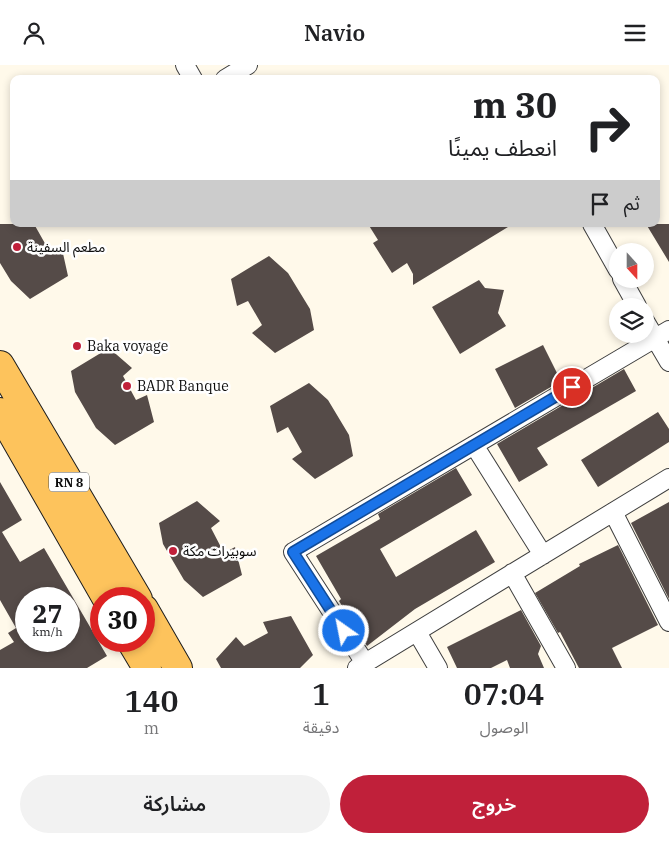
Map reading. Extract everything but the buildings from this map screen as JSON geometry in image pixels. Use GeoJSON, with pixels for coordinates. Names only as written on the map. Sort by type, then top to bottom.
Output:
{"type":"FeatureCollection","features":[{"type":"Feature","properties":{"kind":"main road","name":"RN 8"},"geometry":{"type":"LineString","coordinates":[[0,365],[131,587]]}},
{"type":"Feature","properties":{"kind":"main road","name":"RN 8"},"geometry":{"type":"LineString","coordinates":[[0,412],[100,587]]}},
{"type":"Feature","properties":{"kind":"main road"},"geometry":{"type":"LineString","coordinates":[[155,628],[178,668]]}},
{"type":"Feature","properties":{"kind":"main road"},"geometry":{"type":"LineString","coordinates":[[138,652],[147,668]]}},
{"type":"Feature","properties":{"kind":"street"},"geometry":{"type":"LineString","coordinates":[[232,75],[248,65]]}},
{"type":"Feature","properties":{"kind":"street"},"geometry":{"type":"LineString","coordinates":[[594,227],[609,254]]}},
{"type":"Feature","properties":{"kind":"street"},"geometry":{"type":"LineString","coordinates":[[669,362],[662,334],[293,552],[361,666],[669,478]]}},
{"type":"Feature","properties":{"kind":"street"},"geometry":{"type":"LineString","coordinates":[[474,445],[543,555]]}},
{"type":"Feature","properties":{"kind":"street"},"geometry":{"type":"LineString","coordinates":[[613,512],[669,621]]}},
{"type":"Feature","properties":{"kind":"street"},"geometry":{"type":"LineString","coordinates":[[512,573],[566,668]]}},
{"type":"Feature","properties":{"kind":"street"},"geometry":{"type":"LineString","coordinates":[[417,632],[438,668]]}},
{"type":"Feature","properties":{"kind":"place","name":"مطعم السفينة"},"geometry":{"type":"Point","coordinates":[17,247]}},
{"type":"Feature","properties":{"kind":"place","name":"Baka voyage"},"geometry":{"type":"Point","coordinates":[77,346]}},
{"type":"Feature","properties":{"kind":"place","name":"BADR Banque"},"geometry":{"type":"Point","coordinates":[127,386]}},
{"type":"Feature","properties":{"kind":"place","name":"سوبيرات مكة"},"geometry":{"type":"Point","coordinates":[173,551]}},
{"type":"Feature","properties":{"kind":"route"},"geometry":{"type":"LineString","coordinates":[[344,631],[293,552],[572,387]]}}]}
